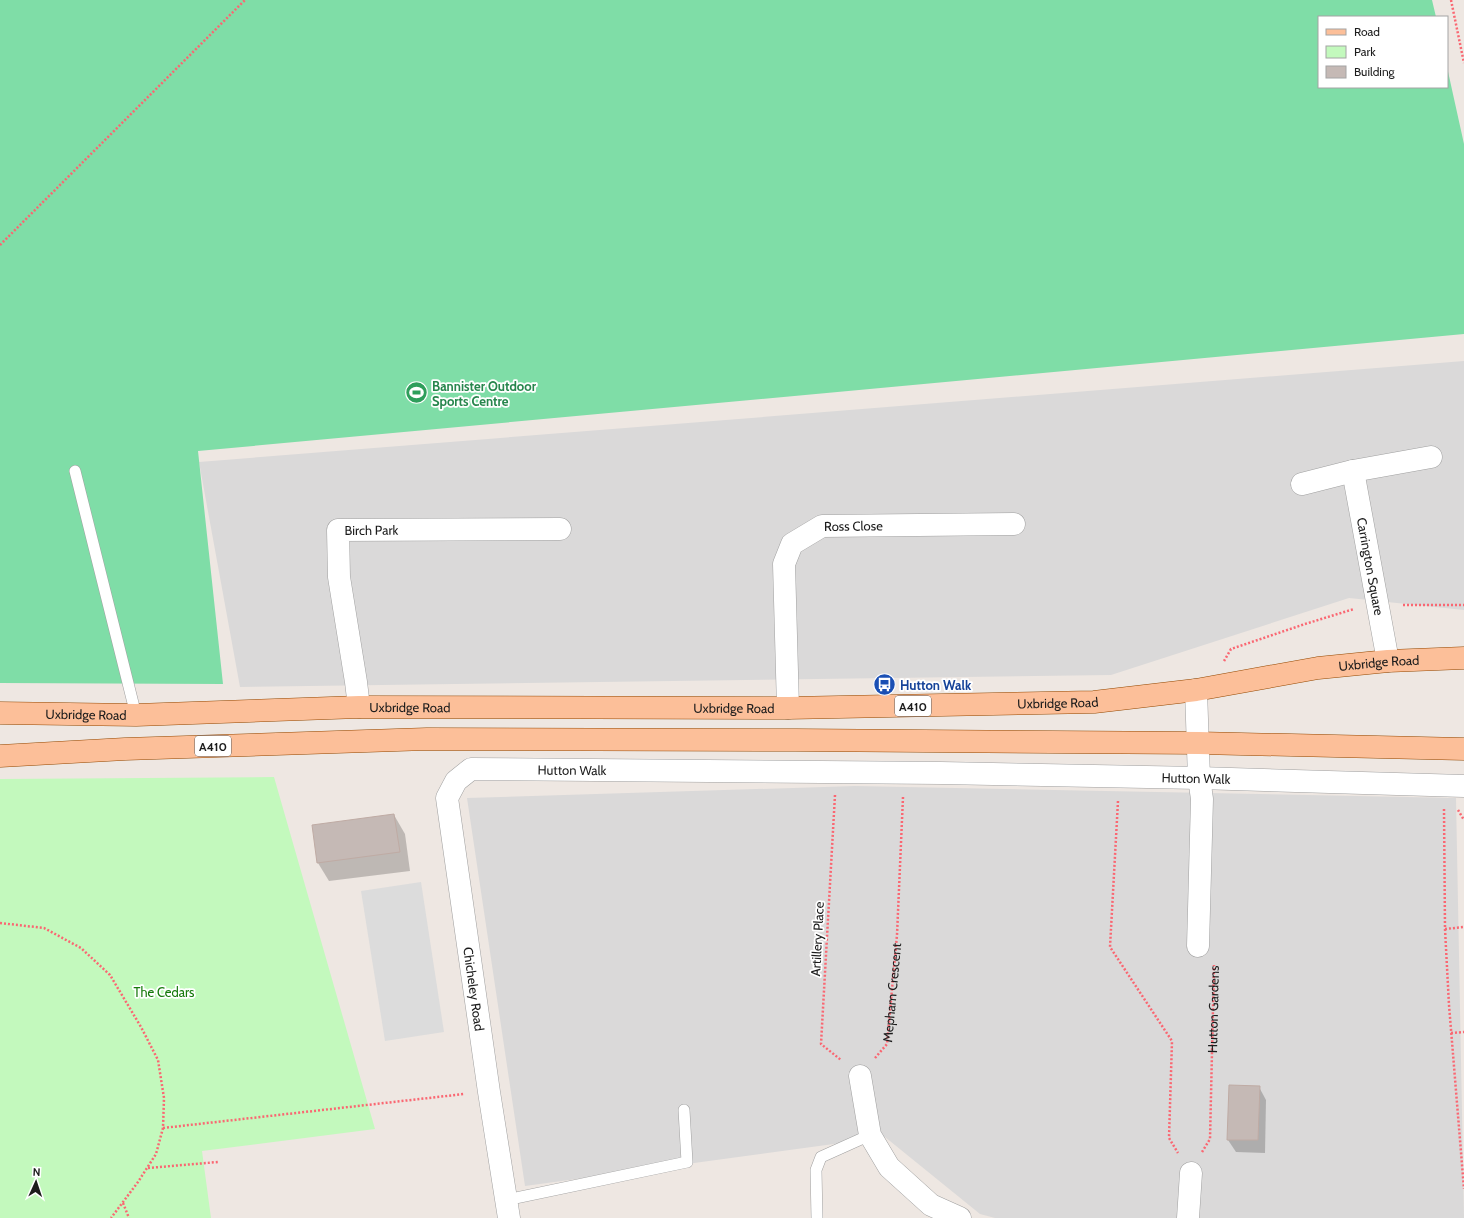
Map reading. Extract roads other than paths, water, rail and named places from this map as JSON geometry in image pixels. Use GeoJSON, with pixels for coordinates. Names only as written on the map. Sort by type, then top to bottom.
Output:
{"type":"FeatureCollection","features":[{"type":"Feature","properties":{"kind":"main road","name":"Uxbridge Road"},"geometry":{"type":"LineString","coordinates":[[0,713],[136,715],[359,707],[788,708],[1094,702],[1196,690],[1318,668],[1388,661],[1464,658]]}},
{"type":"Feature","properties":{"kind":"main road","name":"A410"},"geometry":{"type":"LineString","coordinates":[[0,756],[125,749],[427,739],[1199,743],[1464,749]]}},
{"type":"Feature","properties":{"kind":"street"},"geometry":{"type":"LineString","coordinates":[[1302,484],[1353,471],[1431,457]]}},
{"type":"Feature","properties":{"kind":"street","name":"Carrington Square"},"geometry":{"type":"LineString","coordinates":[[1353,471],[1388,661]]}},
{"type":"Feature","properties":{"kind":"street","name":"Ross Close"},"geometry":{"type":"LineString","coordinates":[[788,708],[784,564],[792,544],[822,526],[1014,524]]}},
{"type":"Feature","properties":{"kind":"street","name":"Birch Park"},"geometry":{"type":"LineString","coordinates":[[359,707],[339,577],[338,530],[560,529]]}},
{"type":"Feature","properties":{"kind":"street"},"geometry":{"type":"LineString","coordinates":[[1196,690],[1199,778],[1202,799],[1198,946]]}},
{"type":"Feature","properties":{"kind":"street","name":"Hutton Walk"},"geometry":{"type":"LineString","coordinates":[[471,769],[941,773],[1199,778],[1464,786]]}},
{"type":"Feature","properties":{"kind":"street","name":"Chicheley Road"},"geometry":{"type":"LineString","coordinates":[[471,769],[456,782],[447,798],[507,1209]]}},
{"type":"Feature","properties":{"kind":"street"},"geometry":{"type":"LineString","coordinates":[[860,1076],[870,1135],[889,1168],[928,1212],[960,1218]]}},
{"type":"Feature","properties":{"kind":"street"},"geometry":{"type":"LineString","coordinates":[[1188,1218],[1190,1173]]}},
{"type":"Feature","properties":{"kind":"lane"},"geometry":{"type":"LineString","coordinates":[[75,470],[136,715]]}},
{"type":"Feature","properties":{"kind":"lane"},"geometry":{"type":"LineString","coordinates":[[507,1209],[687,1162],[684,1110]]}},
{"type":"Feature","properties":{"kind":"lane"},"geometry":{"type":"LineString","coordinates":[[817,1218],[816,1170],[821,1157],[870,1135]]}},
{"type":"Feature","properties":{"kind":"place","name":"Bannister Outdoor Sports Centre"},"geometry":{"type":"Point","coordinates":[416,393]}},
{"type":"Feature","properties":{"kind":"place","name":"Hutton Walk"},"geometry":{"type":"Point","coordinates":[885,685]}},
{"type":"Feature","properties":{"kind":"park label","name":"The Cedars"},"geometry":{"type":"Point","coordinates":[164,992]}}]}
